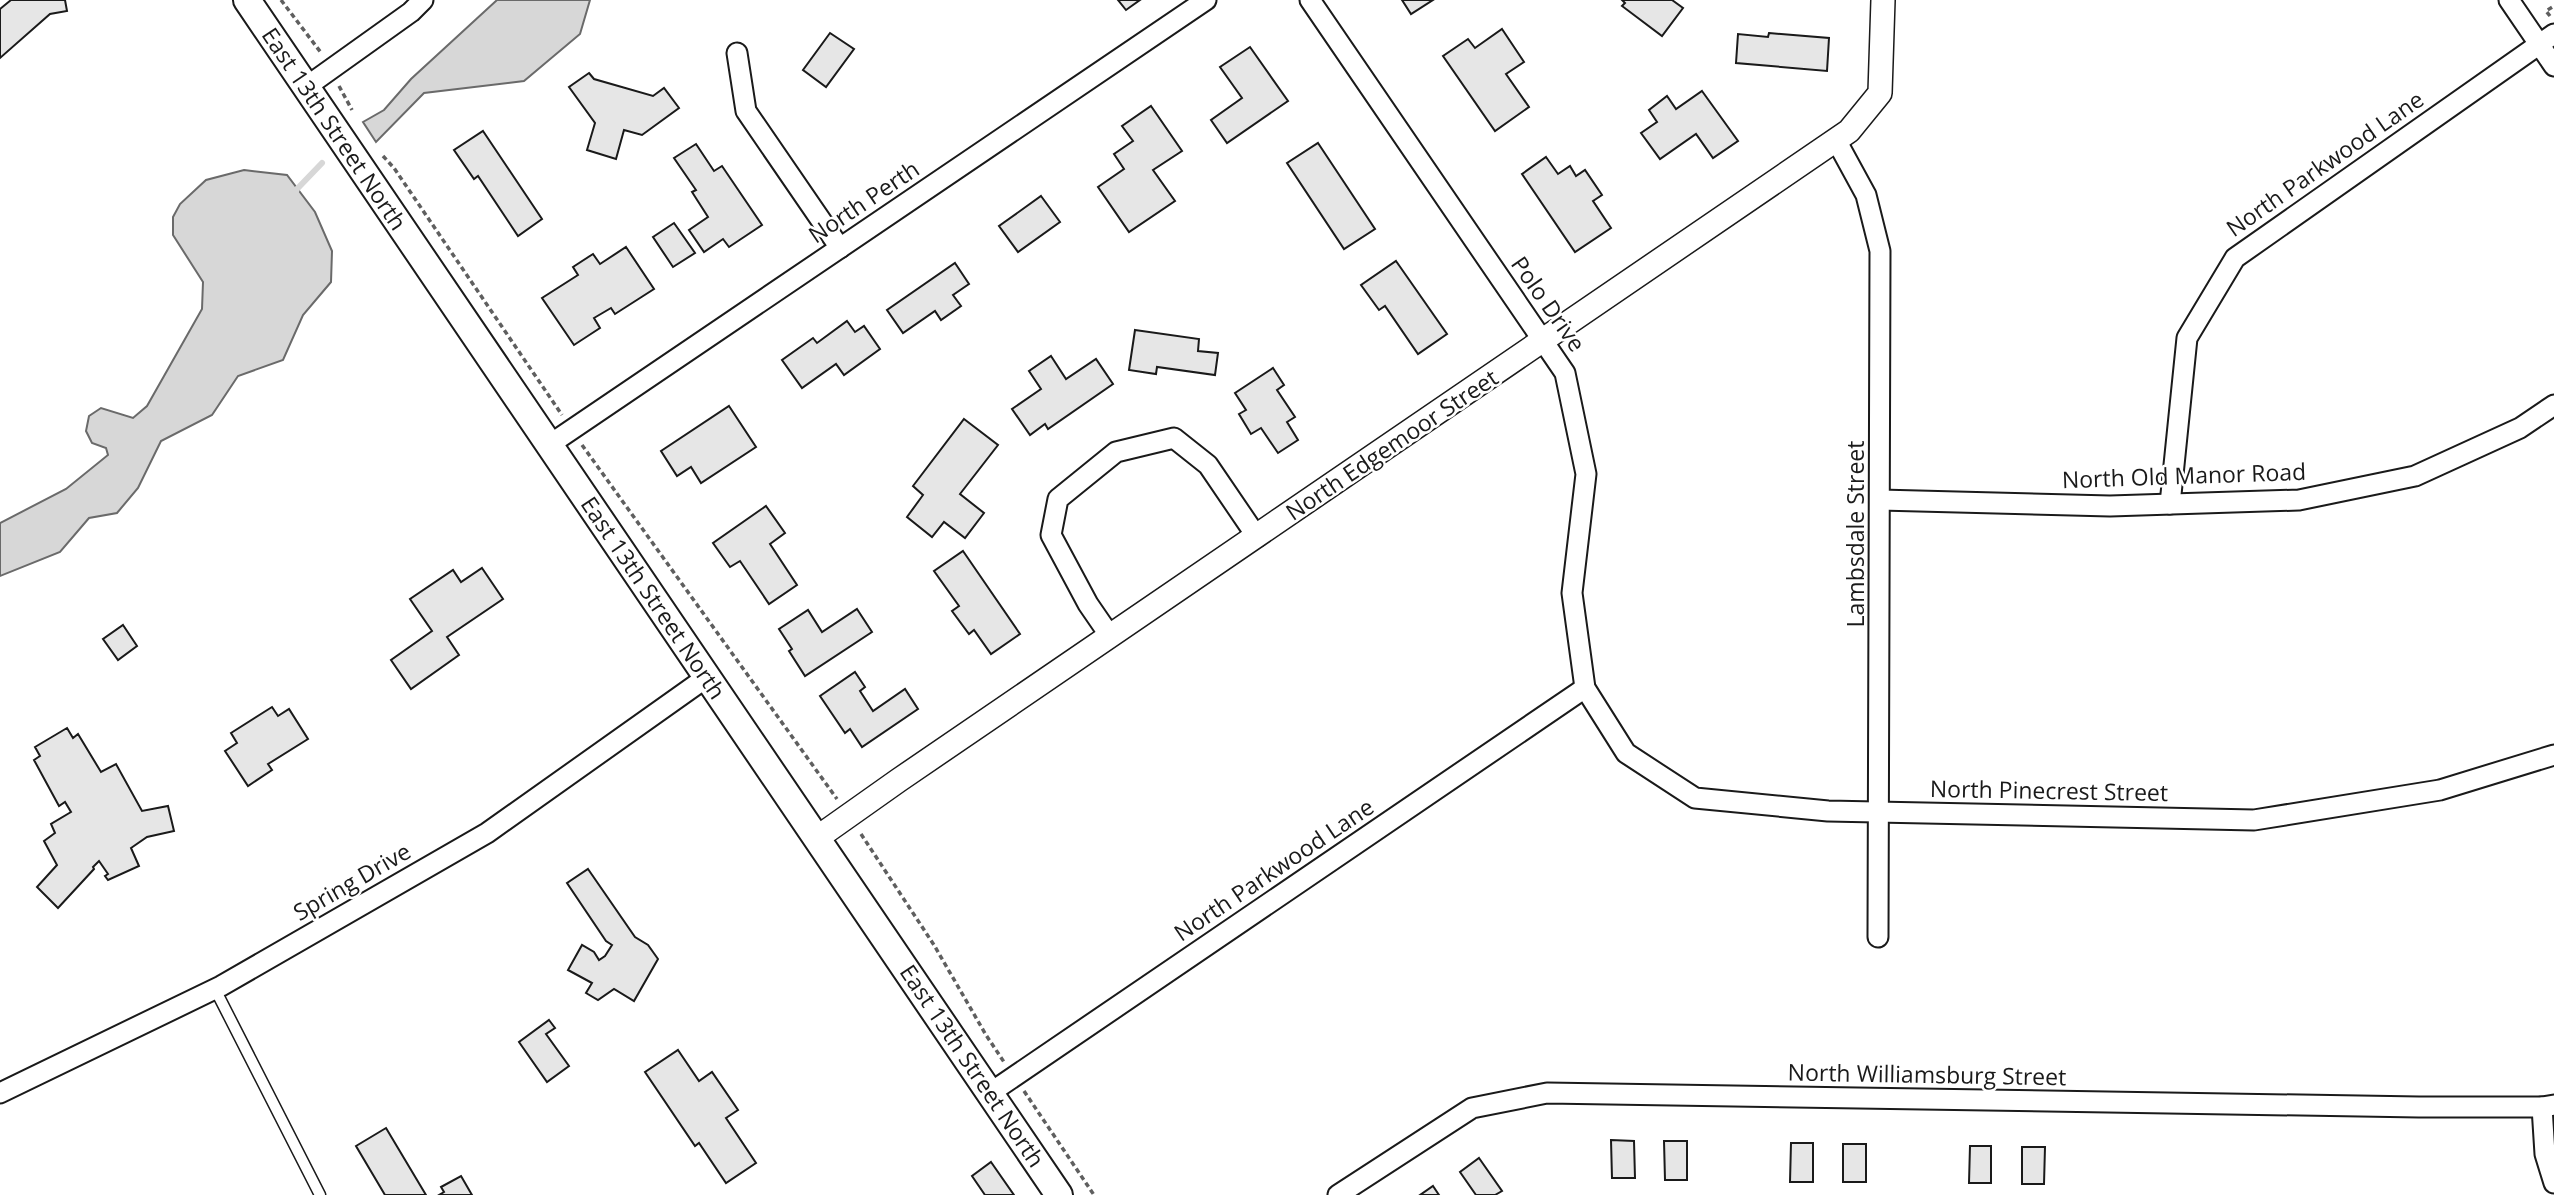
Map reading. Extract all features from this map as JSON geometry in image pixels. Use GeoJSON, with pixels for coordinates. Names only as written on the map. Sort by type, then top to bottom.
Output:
{"type":"FeatureCollection","features":[{"type":"Feature","properties":{"kind":"main road","name":"East 13th Street North"},"geometry":{"type":"LineString","coordinates":[[247,0],[1059,1195]]}},
{"type":"Feature","properties":{"kind":"street"},"geometry":{"type":"LineString","coordinates":[[306,87],[411,12],[423,0]]}},
{"type":"Feature","properties":{"kind":"street","name":"North Perth"},"geometry":{"type":"LineString","coordinates":[[549,445],[1206,0]]}},
{"type":"Feature","properties":{"kind":"street","name":"Polo Drive"},"geometry":{"type":"LineString","coordinates":[[1310,0],[1565,373],[1586,474],[1573,593],[1585,688]]}},
{"type":"Feature","properties":{"kind":"street","name":"North Edgemoor Street"},"geometry":{"type":"LineString","coordinates":[[817,838],[1849,131],[1880,93],[1883,0]]}},
{"type":"Feature","properties":{"kind":"street"},"geometry":{"type":"LineString","coordinates":[[2509,0],[2547,39],[2554,66]]}},
{"type":"Feature","properties":{"kind":"street","name":"North Parkwood Lane"},"geometry":{"type":"LineString","coordinates":[[2170,504],[2187,338],[2235,258],[2547,39]]}},
{"type":"Feature","properties":{"kind":"street"},"geometry":{"type":"LineString","coordinates":[[737,53],[746,111],[841,248]]}},
{"type":"Feature","properties":{"kind":"street","name":"Lambsdale Street"},"geometry":{"type":"LineString","coordinates":[[1836,140],[1866,195],[1880,251],[1878,937]]}},
{"type":"Feature","properties":{"kind":"street","name":"North Old Manor Road"},"geometry":{"type":"LineString","coordinates":[[1881,500],[2110,506],[2299,500],[2415,476],[2520,428],[2554,405]]}},
{"type":"Feature","properties":{"kind":"street"},"geometry":{"type":"LineString","coordinates":[[1110,636],[1088,604],[1051,535],[1058,499],[1116,452],[1174,438],[1208,465],[1256,537]]}},
{"type":"Feature","properties":{"kind":"street","name":"Spring Drive"},"geometry":{"type":"LineString","coordinates":[[0,1093],[215,989],[487,833],[707,677]]}},
{"type":"Feature","properties":{"kind":"street","name":"North Parkwood Lane"},"geometry":{"type":"LineString","coordinates":[[990,1093],[1585,688]]}},
{"type":"Feature","properties":{"kind":"street","name":"North Pinecrest Street"},"geometry":{"type":"LineString","coordinates":[[1585,688],[1626,753],[1695,798],[1828,811],[2254,820],[2440,790],[2554,755]]}},
{"type":"Feature","properties":{"kind":"street","name":"North Williamsburg Street"},"geometry":{"type":"LineString","coordinates":[[1338,1195],[1472,1108],[1547,1093],[2548,1106]]}},
{"type":"Feature","properties":{"kind":"street"},"geometry":{"type":"LineString","coordinates":[[2548,1106],[2545,1154],[2554,1183]]}},
{"type":"Feature","properties":{"kind":"lane"},"geometry":{"type":"LineString","coordinates":[[215,989],[320,1195]]}},
{"type":"Feature","properties":{"kind":"path"},"geometry":{"type":"LineString","coordinates":[[281,0],[324,57],[357,119]]}},
{"type":"Feature","properties":{"kind":"path"},"geometry":{"type":"LineString","coordinates":[[378,151],[394,168],[572,430],[848,816],[934,945],[986,1035],[1094,1195]]}},
{"type":"Feature","properties":{"kind":"shaded area"},"geometry":{"type":"Polygon","coordinates":[[[497,0],[590,0],[580,34],[524,81],[424,93],[376,142],[363,122],[384,110],[411,79],[497,0]]]}},
{"type":"Feature","properties":{"kind":"shaded area"},"geometry":{"type":"Polygon","coordinates":[[[244,170],[287,175],[315,212],[332,251],[331,282],[303,315],[283,360],[238,376],[212,415],[161,441],[138,488],[117,513],[89,518],[60,552],[0,576],[0,523],[66,489],[108,455],[106,448],[92,443],[86,431],[89,416],[101,408],[133,418],[147,406],[202,309],[203,282],[173,235],[173,217],[180,204],[206,180],[244,170]]]}},
{"type":"Feature","properties":{"kind":"building"},"geometry":{"type":"Polygon","coordinates":[[[11,0],[65,0],[67,11],[50,14],[0,58],[0,9],[11,0]]]}},
{"type":"Feature","properties":{"kind":"building"},"geometry":{"type":"Polygon","coordinates":[[[1118,0],[1140,0],[1126,10],[1118,0]]]}},
{"type":"Feature","properties":{"kind":"building"},"geometry":{"type":"Polygon","coordinates":[[[1402,0],[1433,0],[1411,14],[1402,0]]]}},
{"type":"Feature","properties":{"kind":"building"},"geometry":{"type":"Polygon","coordinates":[[[1622,0],[1672,0],[1683,8],[1662,36],[1622,6],[1625,3],[1622,0]]]}},
{"type":"Feature","properties":{"kind":"building"},"geometry":{"type":"Polygon","coordinates":[[[1502,29],[1524,62],[1506,74],[1529,107],[1495,131],[1443,56],[1468,39],[1475,48],[1502,29]]]}},
{"type":"Feature","properties":{"kind":"building"},"geometry":{"type":"Polygon","coordinates":[[[830,33],[854,49],[826,87],[803,70],[830,33]]]}},
{"type":"Feature","properties":{"kind":"building"},"geometry":{"type":"Polygon","coordinates":[[[1769,33],[1829,38],[1827,71],[1736,63],[1738,34],[1768,37],[1769,33]]]}},
{"type":"Feature","properties":{"kind":"building"},"geometry":{"type":"Polygon","coordinates":[[[1250,47],[1288,101],[1227,143],[1211,120],[1242,98],[1220,67],[1250,47]]]}},
{"type":"Feature","properties":{"kind":"building"},"geometry":{"type":"Polygon","coordinates":[[[589,73],[594,79],[653,96],[664,88],[679,108],[642,135],[624,130],[616,159],[587,150],[595,123],[569,87],[589,73]]]}},
{"type":"Feature","properties":{"kind":"building"},"geometry":{"type":"Polygon","coordinates":[[[1702,91],[1738,141],[1713,158],[1696,134],[1660,159],[1641,133],[1657,122],[1649,110],[1667,96],[1676,109],[1702,91]]]}},
{"type":"Feature","properties":{"kind":"building"},"geometry":{"type":"Polygon","coordinates":[[[1151,106],[1182,151],[1153,170],[1175,201],[1129,232],[1098,187],[1124,169],[1114,154],[1133,141],[1122,126],[1151,106]]]}},
{"type":"Feature","properties":{"kind":"building"},"geometry":{"type":"Polygon","coordinates":[[[483,131],[542,219],[518,236],[478,176],[474,179],[454,150],[483,131]]]}},
{"type":"Feature","properties":{"kind":"building"},"geometry":{"type":"Polygon","coordinates":[[[1318,143],[1375,229],[1344,249],[1287,163],[1318,143]]]}},
{"type":"Feature","properties":{"kind":"building"},"geometry":{"type":"Polygon","coordinates":[[[696,144],[714,171],[722,166],[762,225],[729,247],[723,239],[704,252],[689,230],[708,217],[692,192],[696,190],[674,158],[696,144]]]}},
{"type":"Feature","properties":{"kind":"building"},"geometry":{"type":"Polygon","coordinates":[[[1546,157],[1558,174],[1570,166],[1576,176],[1585,170],[1602,195],[1593,201],[1611,228],[1575,252],[1522,174],[1546,157]]]}},
{"type":"Feature","properties":{"kind":"building"},"geometry":{"type":"Polygon","coordinates":[[[1041,196],[1060,222],[1018,252],[999,226],[1041,196]]]}},
{"type":"Feature","properties":{"kind":"building"},"geometry":{"type":"Polygon","coordinates":[[[674,223],[695,253],[673,267],[653,237],[674,223]]]}},
{"type":"Feature","properties":{"kind":"building"},"geometry":{"type":"Polygon","coordinates":[[[626,247],[654,289],[615,314],[611,308],[594,318],[600,328],[574,345],[542,298],[578,275],[573,267],[593,254],[600,264],[626,247]]]}},
{"type":"Feature","properties":{"kind":"building"},"geometry":{"type":"Polygon","coordinates":[[[1396,261],[1447,334],[1418,354],[1385,306],[1379,310],[1361,285],[1396,261]]]}},
{"type":"Feature","properties":{"kind":"building"},"geometry":{"type":"Polygon","coordinates":[[[955,263],[969,284],[953,295],[961,306],[941,320],[935,311],[903,333],[887,310],[955,263]]]}},
{"type":"Feature","properties":{"kind":"building"},"geometry":{"type":"Polygon","coordinates":[[[847,321],[855,332],[864,326],[880,349],[844,375],[836,364],[802,388],[782,360],[813,338],[817,343],[847,321]]]}},
{"type":"Feature","properties":{"kind":"building"},"geometry":{"type":"Polygon","coordinates":[[[1135,330],[1199,339],[1198,351],[1218,353],[1215,375],[1157,367],[1156,374],[1129,370],[1135,330]]]}},
{"type":"Feature","properties":{"kind":"building"},"geometry":{"type":"Polygon","coordinates":[[[1051,356],[1066,379],[1096,359],[1113,384],[1048,429],[1045,424],[1030,435],[1012,409],[1041,389],[1029,371],[1051,356]]]}},
{"type":"Feature","properties":{"kind":"building"},"geometry":{"type":"Polygon","coordinates":[[[1273,368],[1284,385],[1277,390],[1295,417],[1287,422],[1298,440],[1278,453],[1261,428],[1251,434],[1239,414],[1246,410],[1235,393],[1273,368]]]}},
{"type":"Feature","properties":{"kind":"building"},"geometry":{"type":"Polygon","coordinates":[[[729,406],[756,447],[701,483],[691,467],[677,476],[661,451],[729,406]]]}},
{"type":"Feature","properties":{"kind":"building"},"geometry":{"type":"Polygon","coordinates":[[[964,419],[998,445],[960,494],[984,513],[965,538],[944,522],[932,537],[907,517],[923,495],[913,486],[964,419]]]}},
{"type":"Feature","properties":{"kind":"building"},"geometry":{"type":"Polygon","coordinates":[[[766,506],[785,533],[770,544],[797,585],[769,604],[740,561],[730,567],[713,543],[766,506]]]}},
{"type":"Feature","properties":{"kind":"building"},"geometry":{"type":"Polygon","coordinates":[[[963,551],[1020,634],[991,654],[974,630],[969,634],[952,611],[959,606],[934,571],[963,551]]]}},
{"type":"Feature","properties":{"kind":"building"},"geometry":{"type":"Polygon","coordinates":[[[482,568],[503,599],[447,637],[459,655],[411,689],[391,660],[432,631],[410,599],[453,570],[461,582],[482,568]]]}},
{"type":"Feature","properties":{"kind":"building"},"geometry":{"type":"Polygon","coordinates":[[[857,609],[872,632],[805,676],[779,629],[808,610],[822,632],[857,609]]]}},
{"type":"Feature","properties":{"kind":"building"},"geometry":{"type":"Polygon","coordinates":[[[123,625],[137,646],[118,660],[103,639],[123,625]]]}},
{"type":"Feature","properties":{"kind":"building"},"geometry":{"type":"Polygon","coordinates":[[[855,672],[865,687],[860,691],[873,711],[905,689],[918,709],[862,747],[850,729],[845,733],[820,696],[855,672]]]}},
{"type":"Feature","properties":{"kind":"building"},"geometry":{"type":"Polygon","coordinates":[[[272,707],[278,716],[289,709],[308,739],[268,764],[272,770],[248,786],[225,751],[237,743],[231,733],[272,707]]]}},
{"type":"Feature","properties":{"kind":"building"},"geometry":{"type":"Polygon","coordinates":[[[67,728],[73,738],[78,734],[101,772],[116,764],[142,811],[168,806],[174,831],[147,837],[131,848],[139,866],[108,880],[105,876],[108,874],[99,861],[58,908],[37,887],[57,865],[44,841],[55,833],[51,824],[71,812],[65,802],[59,806],[34,760],[40,756],[35,747],[67,728]]]}},
{"type":"Feature","properties":{"kind":"building"},"geometry":{"type":"Polygon","coordinates":[[[588,869],[635,937],[648,945],[658,959],[634,1001],[614,989],[598,1000],[586,993],[592,983],[568,970],[582,945],[594,952],[599,960],[612,945],[606,941],[567,883],[588,869]]]}},
{"type":"Feature","properties":{"kind":"building"},"geometry":{"type":"Polygon","coordinates":[[[549,1020],[555,1028],[546,1034],[569,1066],[547,1082],[519,1042],[549,1020]]]}},
{"type":"Feature","properties":{"kind":"building"},"geometry":{"type":"Polygon","coordinates":[[[678,1050],[699,1081],[712,1072],[738,1110],[726,1118],[756,1163],[726,1183],[699,1143],[695,1146],[645,1072],[678,1050]]]}},
{"type":"Feature","properties":{"kind":"building"},"geometry":{"type":"Polygon","coordinates":[[[386,1128],[426,1195],[385,1195],[356,1146],[386,1128]]]}},
{"type":"Feature","properties":{"kind":"building"},"geometry":{"type":"Polygon","coordinates":[[[1611,1140],[1634,1141],[1635,1178],[1612,1178],[1611,1140]]]}},
{"type":"Feature","properties":{"kind":"building"},"geometry":{"type":"Polygon","coordinates":[[[1664,1141],[1687,1141],[1687,1180],[1665,1180],[1664,1141]]]}},
{"type":"Feature","properties":{"kind":"building"},"geometry":{"type":"Polygon","coordinates":[[[1791,1143],[1813,1143],[1813,1182],[1790,1182],[1791,1143]]]}},
{"type":"Feature","properties":{"kind":"building"},"geometry":{"type":"Polygon","coordinates":[[[1843,1144],[1866,1144],[1866,1182],[1843,1182],[1843,1144]]]}},
{"type":"Feature","properties":{"kind":"building"},"geometry":{"type":"Polygon","coordinates":[[[1970,1146],[1991,1146],[1991,1183],[1969,1183],[1970,1146]]]}},
{"type":"Feature","properties":{"kind":"building"},"geometry":{"type":"Polygon","coordinates":[[[2022,1147],[2045,1147],[2044,1184],[2022,1184],[2022,1147]]]}},
{"type":"Feature","properties":{"kind":"building"},"geometry":{"type":"Polygon","coordinates":[[[1479,1158],[1502,1191],[1495,1195],[1476,1195],[1460,1172],[1479,1158]]]}},
{"type":"Feature","properties":{"kind":"building"},"geometry":{"type":"Polygon","coordinates":[[[991,1162],[1014,1195],[985,1195],[972,1176],[991,1162]]]}},
{"type":"Feature","properties":{"kind":"building"},"geometry":{"type":"Polygon","coordinates":[[[461,1176],[472,1195],[439,1195],[444,1192],[441,1187],[461,1176]]]}},
{"type":"Feature","properties":{"kind":"building"},"geometry":{"type":"Polygon","coordinates":[[[1433,1186],[1439,1195],[1420,1195],[1433,1186]]]}},
{"type":"Feature","properties":{"kind":"waterway"},"geometry":{"type":"LineString","coordinates":[[295,194],[322,163]]}}]}
